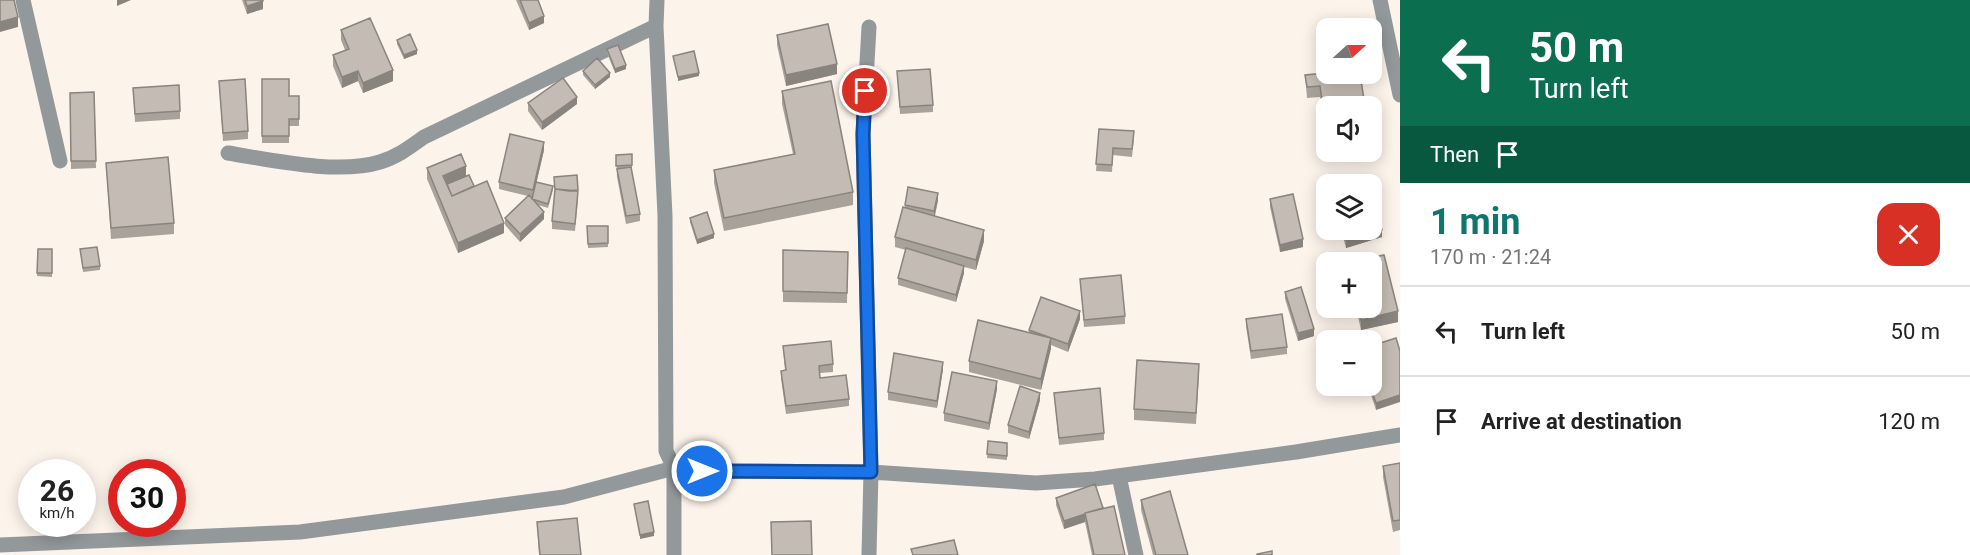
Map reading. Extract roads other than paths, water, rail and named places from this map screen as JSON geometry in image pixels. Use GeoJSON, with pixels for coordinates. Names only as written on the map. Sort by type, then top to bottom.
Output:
{"type":"FeatureCollection","features":[{"type":"Feature","properties":{"kind":"street"},"geometry":{"type":"LineString","coordinates":[[23,0],[60,161]]}},
{"type":"Feature","properties":{"kind":"street"},"geometry":{"type":"LineString","coordinates":[[657,0],[656,26],[665,216],[666,451],[674,468],[675,555]]}},
{"type":"Feature","properties":{"kind":"street"},"geometry":{"type":"LineString","coordinates":[[1380,0],[1400,95]]}},
{"type":"Feature","properties":{"kind":"street"},"geometry":{"type":"LineString","coordinates":[[228,153],[305,165],[351,166],[378,163],[396,156],[424,137],[656,26]]}},
{"type":"Feature","properties":{"kind":"street"},"geometry":{"type":"LineString","coordinates":[[869,27],[863,134],[871,472],[869,555]]}},
{"type":"Feature","properties":{"kind":"street"},"geometry":{"type":"LineString","coordinates":[[0,545],[300,532],[564,497],[674,468],[702,471],[871,472],[1036,483],[1119,476],[1296,452],[1400,435]]}},
{"type":"Feature","properties":{"kind":"street"},"geometry":{"type":"LineString","coordinates":[[1119,476],[1136,555]]}}]}
